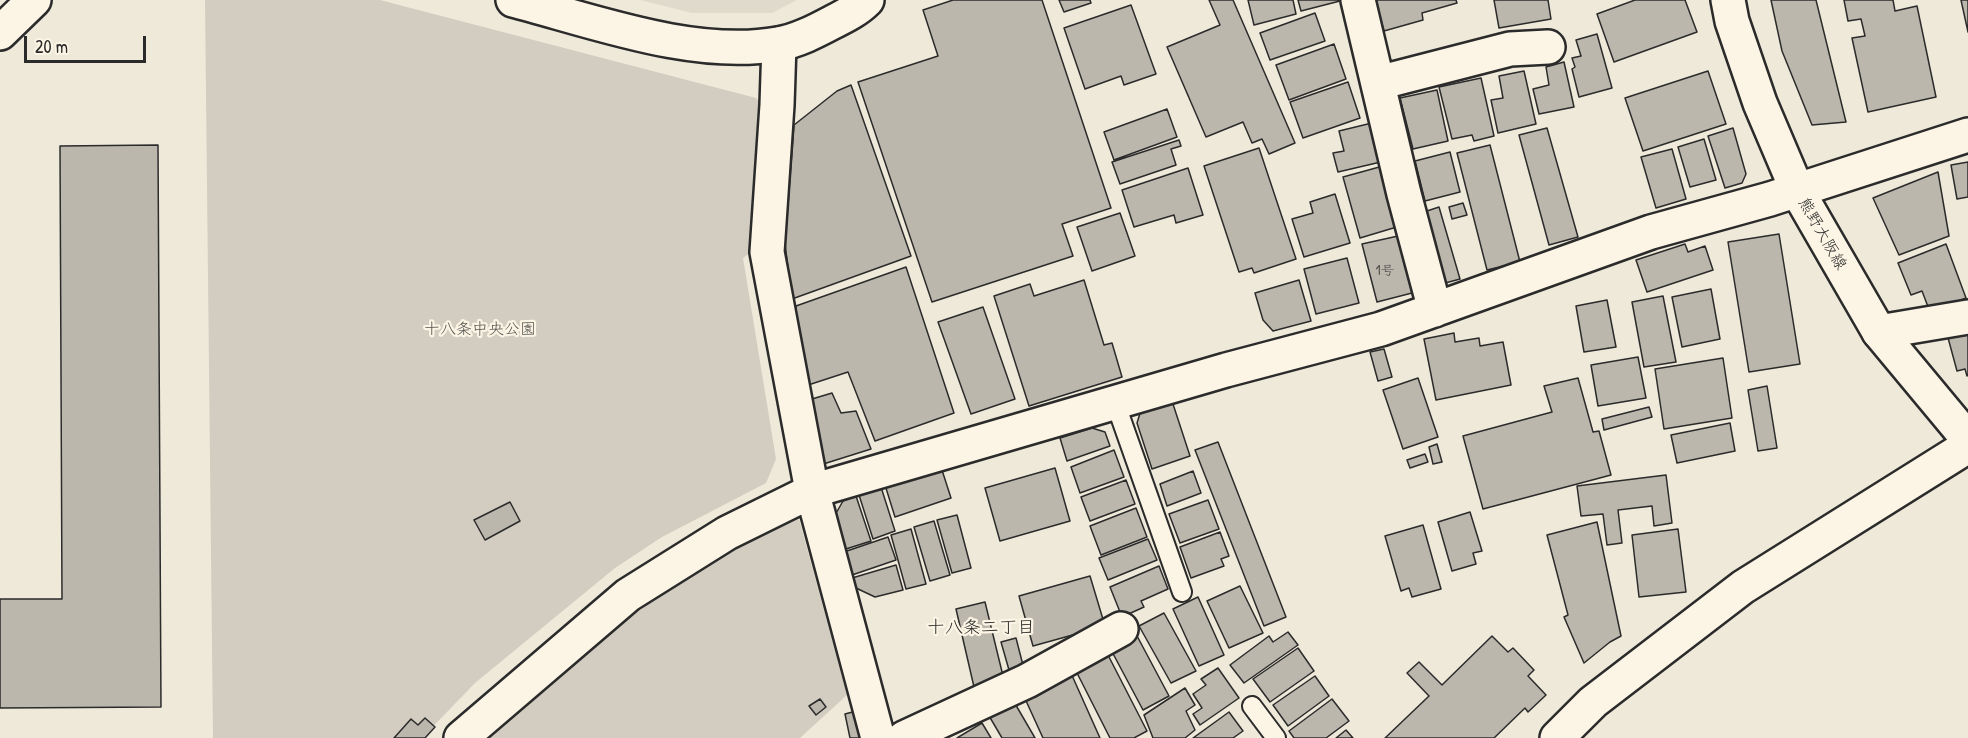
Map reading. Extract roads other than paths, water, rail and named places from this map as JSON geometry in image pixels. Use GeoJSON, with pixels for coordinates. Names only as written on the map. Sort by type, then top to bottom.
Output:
{"type":"FeatureCollection","features":[{"type":"Feature","properties":{"kind":"street"},"geometry":{"type":"LineString","coordinates":[[0,33],[34,0]]}},
{"type":"Feature","properties":{"kind":"street"},"geometry":{"type":"LineString","coordinates":[[513,0],[666,39],[721,48],[779,44],[817,31],[858,9],[867,0]]}},
{"type":"Feature","properties":{"kind":"street"},"geometry":{"type":"LineString","coordinates":[[1358,0],[1404,195],[1435,310]]}},
{"type":"Feature","properties":{"kind":"street","name":"熊野大阪線"},"geometry":{"type":"LineString","coordinates":[[1728,0],[1732,21],[1760,103],[1797,190],[1879,332],[1968,439]]}},
{"type":"Feature","properties":{"kind":"street"},"geometry":{"type":"LineString","coordinates":[[779,44],[767,252],[812,491],[878,738]]}},
{"type":"Feature","properties":{"kind":"street"},"geometry":{"type":"LineString","coordinates":[[1378,83],[1510,49],[1548,47]]}},
{"type":"Feature","properties":{"kind":"street"},"geometry":{"type":"LineString","coordinates":[[461,738],[628,595],[727,533],[812,491],[1226,370],[1381,329],[1651,232],[1797,190],[1968,135]]}},
{"type":"Feature","properties":{"kind":"street"},"geometry":{"type":"LineString","coordinates":[[1879,332],[1968,317]]}},
{"type":"Feature","properties":{"kind":"street"},"geometry":{"type":"LineString","coordinates":[[1557,738],[1593,702],[1743,587],[1968,446]]}},
{"type":"Feature","properties":{"kind":"street"},"geometry":{"type":"LineString","coordinates":[[903,738],[1027,681],[1121,629]]}},
{"type":"Feature","properties":{"kind":"lane"},"geometry":{"type":"LineString","coordinates":[[1115,402],[1182,592]]}},
{"type":"Feature","properties":{"kind":"lane"},"geometry":{"type":"LineString","coordinates":[[1252,706],[1276,738]]}},
{"type":"Feature","properties":{"kind":"district","name":"十八条二丁目"},"geometry":{"type":"Point","coordinates":[981,628]}},
{"type":"Feature","properties":{"kind":"park label","name":"十八条中央公園"},"geometry":{"type":"Point","coordinates":[480,330]}}]}
